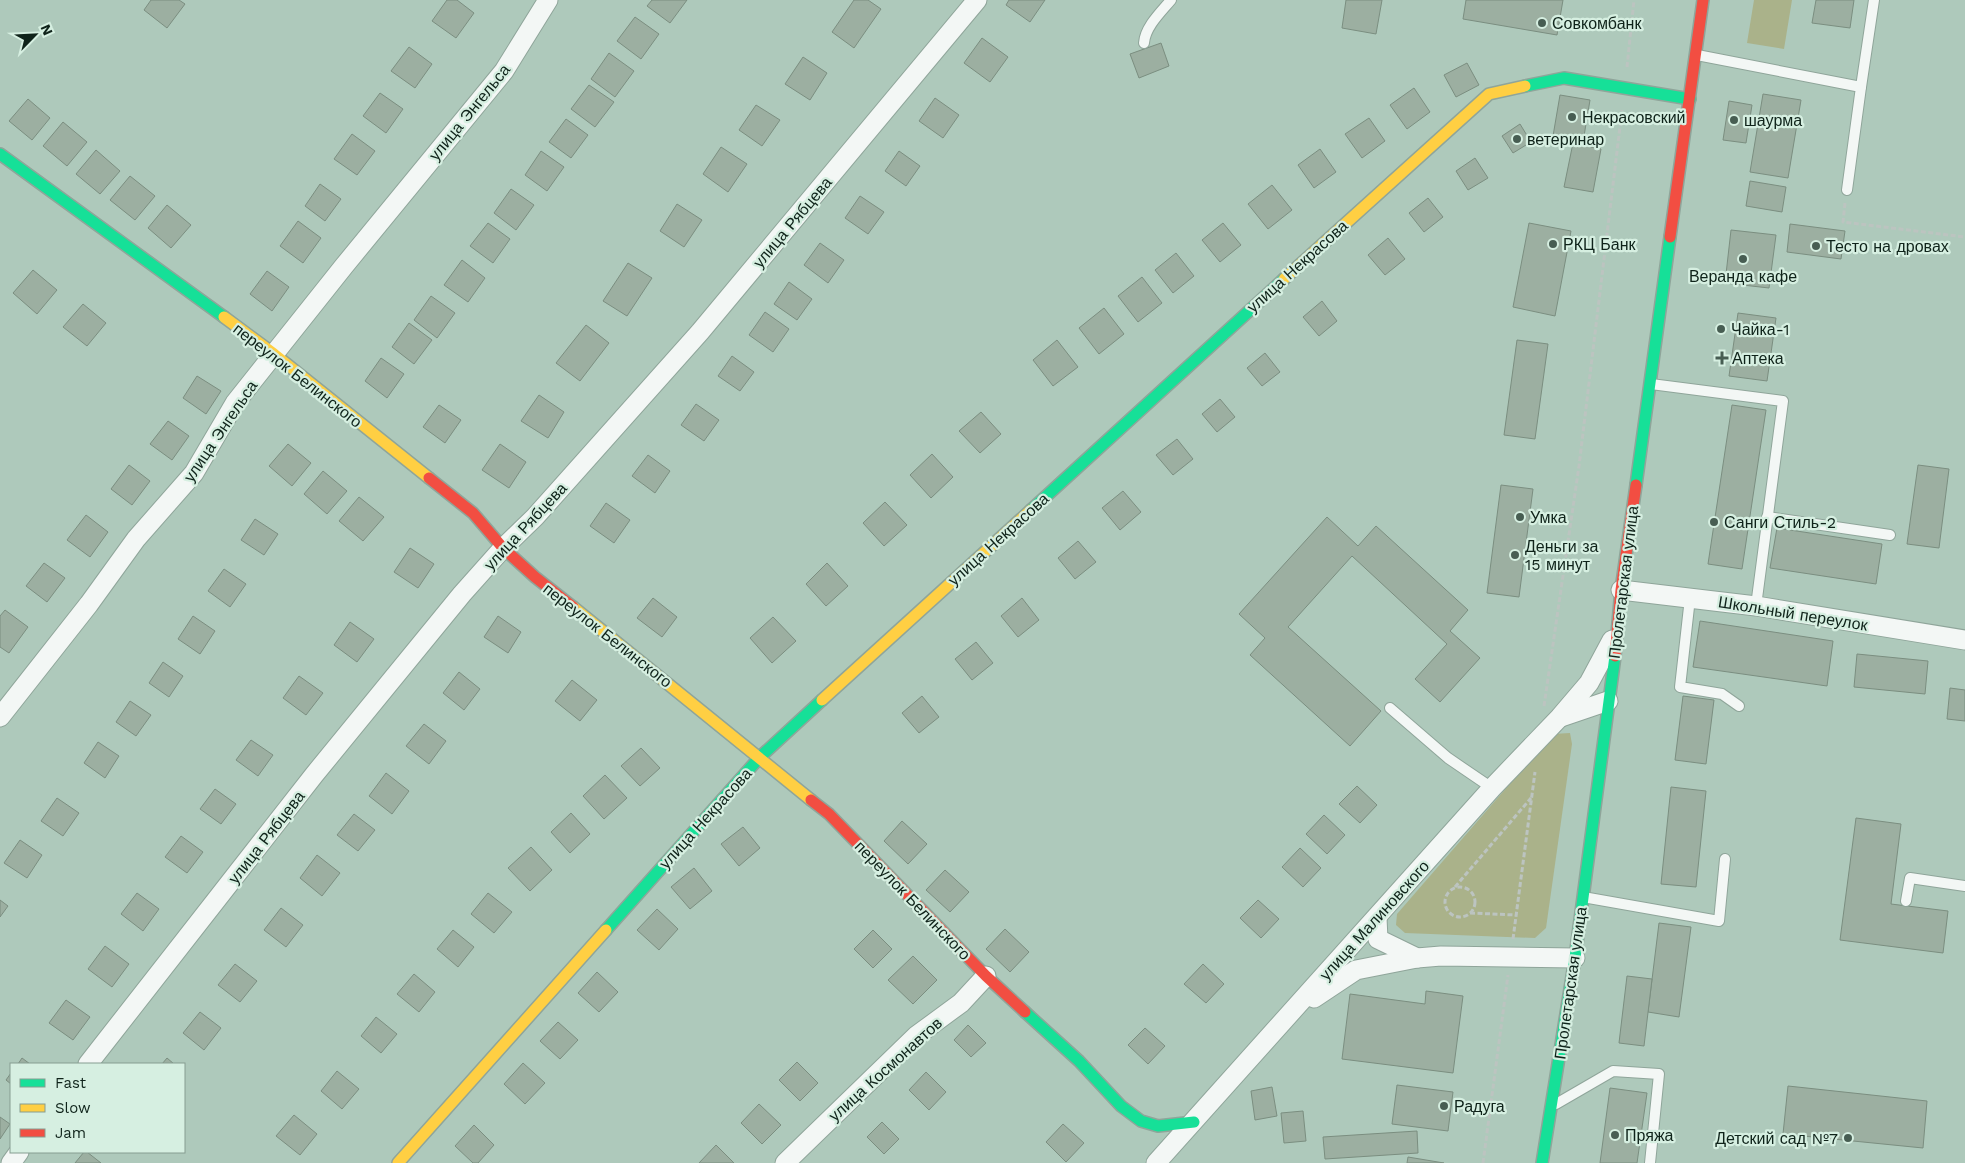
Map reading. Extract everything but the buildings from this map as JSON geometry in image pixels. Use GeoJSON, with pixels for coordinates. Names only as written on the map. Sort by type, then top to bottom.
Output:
{"type":"FeatureCollection","features":[{"type":"Feature","properties":{"kind":"street","name":"улица Энгельса"},"geometry":{"type":"LineString","coordinates":[[0,717],[136,539],[194,473],[235,403],[504,71],[548,0]]}},
{"type":"Feature","properties":{"kind":"street","name":"улица Рябцева"},"geometry":{"type":"LineString","coordinates":[[89,1063],[314,775],[462,594],[502,548],[535,517],[700,332],[977,0]]}},
{"type":"Feature","properties":{"kind":"street","name":"Пролетарская улица"},"geometry":{"type":"LineString","coordinates":[[1542,1163],[1575,958],[1618,630],[1621,590],[1651,384],[1702,0]]}},
{"type":"Feature","properties":{"kind":"street","name":"улица Некрасова"},"geometry":{"type":"LineString","coordinates":[[398,1163],[760,757],[1489,94],[1564,78],[1690,99]]}},
{"type":"Feature","properties":{"kind":"street","name":"переулок Белинского"},"geometry":{"type":"LineString","coordinates":[[0,154],[274,354],[473,513],[502,548],[535,577],[652,669],[830,814],[986,976],[1079,1061],[1121,1106],[1141,1121],[1158,1126],[1194,1122]]}},
{"type":"Feature","properties":{"kind":"street","name":"Школьный переулок"},"geometry":{"type":"LineString","coordinates":[[1621,590],[1756,606],[1965,640]]}},
{"type":"Feature","properties":{"kind":"street"},"geometry":{"type":"LineString","coordinates":[[1560,718],[1589,683],[1618,630]]}},
{"type":"Feature","properties":{"kind":"street","name":"улица Малиновского"},"geometry":{"type":"LineString","coordinates":[[1156,1163],[1492,788],[1539,739],[1560,718],[1608,701]]}},
{"type":"Feature","properties":{"kind":"street"},"geometry":{"type":"LineString","coordinates":[[1377,918],[1378,939],[1417,958]]}},
{"type":"Feature","properties":{"kind":"street"},"geometry":{"type":"LineString","coordinates":[[1279,1025],[1330,986],[1356,970],[1417,958],[1511,956],[1575,958]]}},
{"type":"Feature","properties":{"kind":"street","name":"улица Космонавтов"},"geometry":{"type":"LineString","coordinates":[[784,1163],[916,1036],[961,1003],[986,976]]}},
{"type":"Feature","properties":{"kind":"street"},"geometry":{"type":"LineString","coordinates":[[11,1163],[19,1153]]}},
{"type":"Feature","properties":{"kind":"lane"},"geometry":{"type":"LineString","coordinates":[[1144,43],[1144,36],[1158,14],[1171,0]]}},
{"type":"Feature","properties":{"kind":"lane"},"geometry":{"type":"LineString","coordinates":[[1847,190],[1874,0]]}},
{"type":"Feature","properties":{"kind":"lane"},"geometry":{"type":"LineString","coordinates":[[1696,55],[1861,87]]}},
{"type":"Feature","properties":{"kind":"lane"},"geometry":{"type":"LineString","coordinates":[[1651,384],[1784,401],[1756,606]]}},
{"type":"Feature","properties":{"kind":"lane"},"geometry":{"type":"LineString","coordinates":[[1767,517],[1890,535]]}},
{"type":"Feature","properties":{"kind":"lane"},"geometry":{"type":"LineString","coordinates":[[1690,598],[1680,687],[1722,694],[1739,706]]}},
{"type":"Feature","properties":{"kind":"lane"},"geometry":{"type":"LineString","coordinates":[[1390,708],[1448,758],[1492,788]]}},
{"type":"Feature","properties":{"kind":"lane"},"geometry":{"type":"LineString","coordinates":[[1582,897],[1719,921],[1725,859]]}},
{"type":"Feature","properties":{"kind":"lane"},"geometry":{"type":"LineString","coordinates":[[1906,901],[1910,878],[1965,886]]}},
{"type":"Feature","properties":{"kind":"lane"},"geometry":{"type":"LineString","coordinates":[[1551,1107],[1614,1071],[1659,1074],[1650,1163]]}},
{"type":"Feature","properties":{"kind":"path"},"geometry":{"type":"LineString","coordinates":[[1539,739],[1579,466],[1634,0]]}},
{"type":"Feature","properties":{"kind":"path"},"geometry":{"type":"LineString","coordinates":[[1847,190],[1843,222],[1965,237]]}},
{"type":"Feature","properties":{"kind":"path"},"geometry":{"type":"LineString","coordinates":[[1483,1163],[1535,771]]}},
{"type":"Feature","properties":{"kind":"path"},"geometry":{"type":"LineString","coordinates":[[1516,915],[1469,914],[1457,917],[1447,909],[1445,899],[1447,894],[1531,798]]}},
{"type":"Feature","properties":{"kind":"path"},"geometry":{"type":"LineString","coordinates":[[1455,887],[1467,888],[1474,897],[1473,909],[1469,914]]}},
{"type":"Feature","properties":{"kind":"green space"},"geometry":{"type":"Polygon","coordinates":[[[1754,0],[1792,0],[1784,49],[1747,43],[1754,0]]]}},
{"type":"Feature","properties":{"kind":"green space"},"geometry":{"type":"Polygon","coordinates":[[[1570,733],[1572,744],[1546,928],[1535,938],[1405,933],[1396,925],[1397,914],[1553,734],[1570,733]]]}},
{"type":"Feature","properties":{"kind":"traffic: fast"},"geometry":{"type":"LineString","coordinates":[[1525,86],[1564,78],[1690,99]]}},
{"type":"Feature","properties":{"kind":"traffic: fast"},"geometry":{"type":"LineString","coordinates":[[0,154],[224,317]]}},
{"type":"Feature","properties":{"kind":"traffic: fast"},"geometry":{"type":"LineString","coordinates":[[1636,485],[1670,237]]}},
{"type":"Feature","properties":{"kind":"traffic: fast"},"geometry":{"type":"LineString","coordinates":[[1031,510],[1284,279]]}},
{"type":"Feature","properties":{"kind":"traffic: fast"},"geometry":{"type":"LineString","coordinates":[[1542,1163],[1575,958],[1615,656]]}},
{"type":"Feature","properties":{"kind":"traffic: fast"},"geometry":{"type":"LineString","coordinates":[[606,930],[760,757],[822,700]]}},
{"type":"Feature","properties":{"kind":"traffic: fast"},"geometry":{"type":"LineString","coordinates":[[1025,1012],[1079,1061],[1121,1106],[1141,1121],[1158,1126],[1194,1122]]}},
{"type":"Feature","properties":{"kind":"traffic: slow"},"geometry":{"type":"LineString","coordinates":[[1284,279],[1489,94],[1525,86]]}},
{"type":"Feature","properties":{"kind":"traffic: slow"},"geometry":{"type":"LineString","coordinates":[[224,317],[274,354],[429,478]]}},
{"type":"Feature","properties":{"kind":"traffic: slow"},"geometry":{"type":"LineString","coordinates":[[822,700],[1031,510]]}},
{"type":"Feature","properties":{"kind":"traffic: slow"},"geometry":{"type":"LineString","coordinates":[[573,607],[811,800]]}},
{"type":"Feature","properties":{"kind":"traffic: slow"},"geometry":{"type":"LineString","coordinates":[[398,1163],[606,930]]}},
{"type":"Feature","properties":{"kind":"traffic: jam"},"geometry":{"type":"LineString","coordinates":[[1670,237],[1703,0]]}},
{"type":"Feature","properties":{"kind":"traffic: jam"},"geometry":{"type":"LineString","coordinates":[[429,478],[473,513],[503,548],[535,577],[573,607]]}},
{"type":"Feature","properties":{"kind":"traffic: jam"},"geometry":{"type":"LineString","coordinates":[[1615,656],[1621,590],[1636,485]]}},
{"type":"Feature","properties":{"kind":"traffic: jam"},"geometry":{"type":"LineString","coordinates":[[811,800],[829,814],[986,976],[1025,1012]]}},
{"type":"Feature","properties":{"kind":"place","name":"Совкомбанк"},"geometry":{"type":"Point","coordinates":[1542,23]}},
{"type":"Feature","properties":{"kind":"place","name":"Некрасовский"},"geometry":{"type":"Point","coordinates":[1572,117]}},
{"type":"Feature","properties":{"kind":"place","name":"шаурма"},"geometry":{"type":"Point","coordinates":[1734,120]}},
{"type":"Feature","properties":{"kind":"place","name":"ветеринар"},"geometry":{"type":"Point","coordinates":[1517,139]}},
{"type":"Feature","properties":{"kind":"place","name":"РКЦ Банк"},"geometry":{"type":"Point","coordinates":[1553,244]}},
{"type":"Feature","properties":{"kind":"place","name":"Тесто на дровах"},"geometry":{"type":"Point","coordinates":[1816,246]}},
{"type":"Feature","properties":{"kind":"place","name":"Веранда кафе"},"geometry":{"type":"Point","coordinates":[1743,259]}},
{"type":"Feature","properties":{"kind":"place","name":"Чайка-1"},"geometry":{"type":"Point","coordinates":[1721,329]}},
{"type":"Feature","properties":{"kind":"place","name":"Аптека"},"geometry":{"type":"Point","coordinates":[1722,358]}},
{"type":"Feature","properties":{"kind":"place","name":"Умка"},"geometry":{"type":"Point","coordinates":[1520,517]}},
{"type":"Feature","properties":{"kind":"place","name":"Санги Стиль-2"},"geometry":{"type":"Point","coordinates":[1714,522]}},
{"type":"Feature","properties":{"kind":"place","name":"Деньги за 15 минут"},"geometry":{"type":"Point","coordinates":[1515,555]}},
{"type":"Feature","properties":{"kind":"place","name":"Радуга"},"geometry":{"type":"Point","coordinates":[1444,1106]}},
{"type":"Feature","properties":{"kind":"place","name":"Пряжа"},"geometry":{"type":"Point","coordinates":[1615,1135]}},
{"type":"Feature","properties":{"kind":"place","name":"Детский сад №7"},"geometry":{"type":"Point","coordinates":[1848,1138]}}]}
